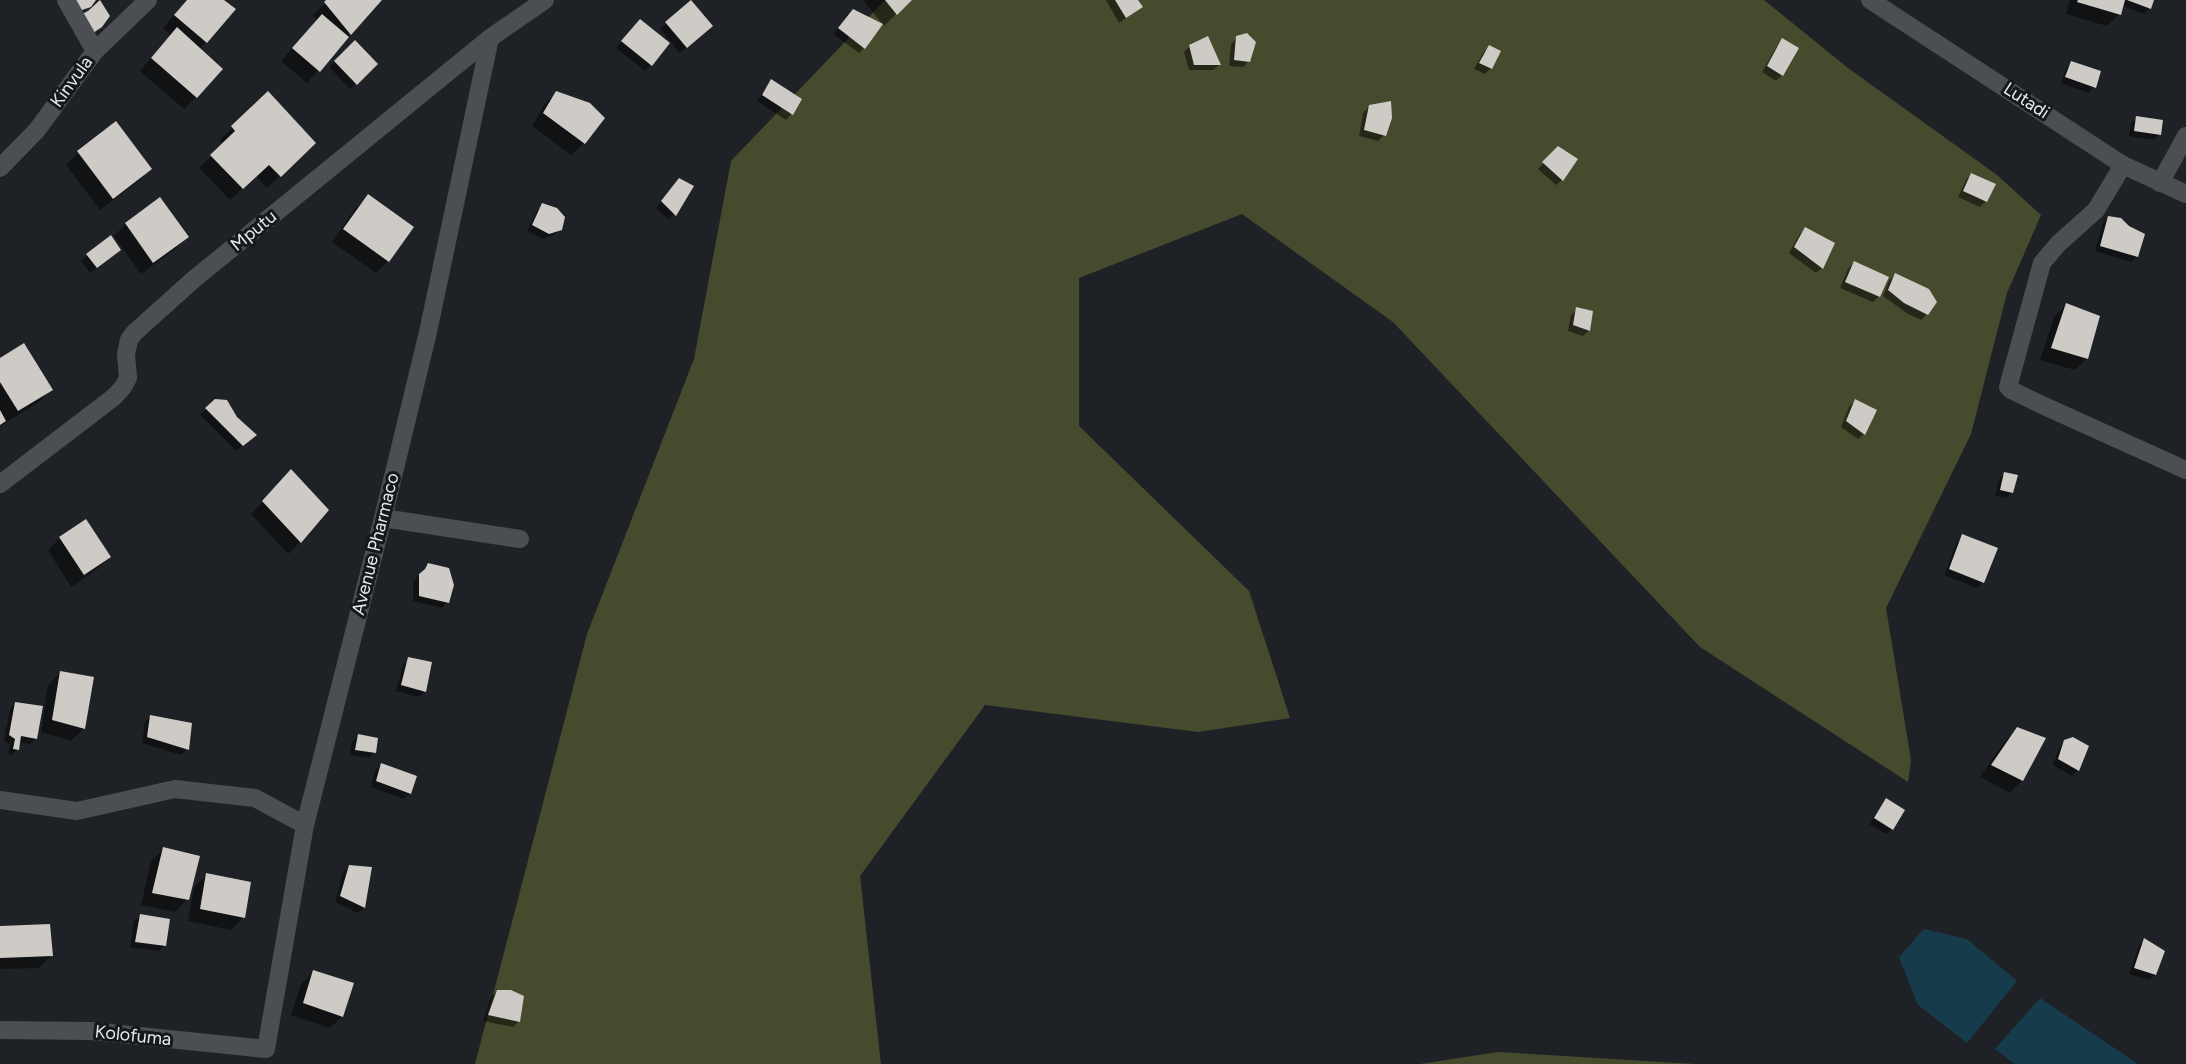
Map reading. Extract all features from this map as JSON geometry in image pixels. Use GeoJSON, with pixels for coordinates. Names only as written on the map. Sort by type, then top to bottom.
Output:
{"type":"FeatureCollection","features":[{"type":"Feature","properties":{"kind":"street"},"geometry":{"type":"LineString","coordinates":[[66,0],[95,51]]}},
{"type":"Feature","properties":{"kind":"street","name":"Kinvula"},"geometry":{"type":"LineString","coordinates":[[0,168],[37,130],[95,51],[148,0]]}},
{"type":"Feature","properties":{"kind":"street","name":"Mputu"},"geometry":{"type":"LineString","coordinates":[[0,484],[114,397],[128,378],[126,354],[129,340],[193,280],[490,38],[545,0]]}},
{"type":"Feature","properties":{"kind":"street","name":"Lutadi"},"geometry":{"type":"LineString","coordinates":[[1870,0],[2122,165],[2186,194]]}},
{"type":"Feature","properties":{"kind":"street","name":"Avenue Pharmaco"},"geometry":{"type":"LineString","coordinates":[[266,1049],[305,825],[428,332],[490,38]]}},
{"type":"Feature","properties":{"kind":"street"},"geometry":{"type":"LineString","coordinates":[[2160,183],[2186,136]]}},
{"type":"Feature","properties":{"kind":"street"},"geometry":{"type":"LineString","coordinates":[[2122,165],[2096,210],[2058,244],[2042,263],[2008,387],[2042,405],[2186,470]]}},
{"type":"Feature","properties":{"kind":"street"},"geometry":{"type":"LineString","coordinates":[[383,518],[520,539]]}},
{"type":"Feature","properties":{"kind":"street"},"geometry":{"type":"LineString","coordinates":[[0,800],[77,811],[175,789],[255,798],[305,825]]}},
{"type":"Feature","properties":{"kind":"street","name":"Kolofuma"},"geometry":{"type":"LineString","coordinates":[[0,1030],[91,1031],[266,1049]]}},
{"type":"Feature","properties":{"kind":"green space"},"geometry":{"type":"Polygon","coordinates":[[[885,0],[1764,0],[1848,68],[1997,175],[2041,215],[2007,293],[1971,434],[1886,608],[1911,760],[1908,782],[1700,647],[1393,322],[1242,214],[1079,278],[1079,426],[1249,591],[1290,718],[1198,732],[985,705],[860,876],[881,1064],[475,1064],[587,634],[694,359],[731,161],[885,0]]]}},
{"type":"Feature","properties":{"kind":"green space"},"geometry":{"type":"Polygon","coordinates":[[[1498,1052],[1696,1064],[1420,1064],[1498,1052]]]}},
{"type":"Feature","properties":{"kind":"water"},"geometry":{"type":"Polygon","coordinates":[[[1924,929],[1967,939],[2017,981],[1967,1043],[1918,1005],[1899,957],[1924,929]]]}},
{"type":"Feature","properties":{"kind":"water"},"geometry":{"type":"Polygon","coordinates":[[[2040,998],[2138,1064],[2015,1064],[1995,1049],[2040,998]]]}},
{"type":"Feature","properties":{"kind":"building"},"geometry":{"type":"Polygon","coordinates":[[[72,0],[96,0],[91,7],[76,12],[72,0]]]}},
{"type":"Feature","properties":{"kind":"building"},"geometry":{"type":"Polygon","coordinates":[[[100,0],[110,16],[102,27],[90,35],[80,15],[100,0]]]}},
{"type":"Feature","properties":{"kind":"building"},"geometry":{"type":"Polygon","coordinates":[[[187,0],[224,0],[236,9],[207,43],[174,15],[187,0]]]}},
{"type":"Feature","properties":{"kind":"building"},"geometry":{"type":"Polygon","coordinates":[[[326,0],[382,0],[351,35],[324,2],[326,0]]]}},
{"type":"Feature","properties":{"kind":"building"},"geometry":{"type":"Polygon","coordinates":[[[691,0],[713,26],[687,48],[665,22],[691,0]]]}},
{"type":"Feature","properties":{"kind":"building"},"geometry":{"type":"Polygon","coordinates":[[[885,0],[912,0],[897,15],[885,0]]]}},
{"type":"Feature","properties":{"kind":"building"},"geometry":{"type":"Polygon","coordinates":[[[1115,0],[1138,0],[1143,7],[1126,18],[1115,0]]]}},
{"type":"Feature","properties":{"kind":"building"},"geometry":{"type":"Polygon","coordinates":[[[2078,0],[2125,0],[2121,15],[2077,2],[2078,0]]]}},
{"type":"Feature","properties":{"kind":"building"},"geometry":{"type":"Polygon","coordinates":[[[2127,0],[2154,0],[2151,9],[2127,0]]]}},
{"type":"Feature","properties":{"kind":"building"},"geometry":{"type":"Polygon","coordinates":[[[853,9],[883,24],[865,49],[838,28],[853,9]]]}},
{"type":"Feature","properties":{"kind":"building"},"geometry":{"type":"Polygon","coordinates":[[[322,14],[349,37],[320,72],[292,48],[322,14]]]}},
{"type":"Feature","properties":{"kind":"building"},"geometry":{"type":"Polygon","coordinates":[[[640,19],[670,43],[652,66],[621,41],[640,19]]]}},
{"type":"Feature","properties":{"kind":"building"},"geometry":{"type":"Polygon","coordinates":[[[177,27],[223,69],[197,98],[151,58],[177,27]]]}},
{"type":"Feature","properties":{"kind":"building"},"geometry":{"type":"Polygon","coordinates":[[[1247,33],[1256,42],[1250,62],[1234,60],[1236,36],[1247,33]]]}},
{"type":"Feature","properties":{"kind":"building"},"geometry":{"type":"Polygon","coordinates":[[[1208,36],[1221,65],[1194,65],[1189,45],[1208,36]]]}},
{"type":"Feature","properties":{"kind":"building"},"geometry":{"type":"Polygon","coordinates":[[[1782,38],[1799,48],[1783,76],[1767,66],[1782,38]]]}},
{"type":"Feature","properties":{"kind":"building"},"geometry":{"type":"Polygon","coordinates":[[[355,40],[378,64],[357,85],[334,61],[355,40]]]}},
{"type":"Feature","properties":{"kind":"building"},"geometry":{"type":"Polygon","coordinates":[[[1489,45],[1501,51],[1492,69],[1479,63],[1489,45]]]}},
{"type":"Feature","properties":{"kind":"building"},"geometry":{"type":"Polygon","coordinates":[[[2071,61],[2101,71],[2096,88],[2065,77],[2071,61]]]}},
{"type":"Feature","properties":{"kind":"building"},"geometry":{"type":"Polygon","coordinates":[[[771,79],[802,99],[793,115],[762,95],[771,79]]]}},
{"type":"Feature","properties":{"kind":"building"},"geometry":{"type":"Polygon","coordinates":[[[268,91],[316,143],[281,177],[269,165],[243,189],[210,155],[235,131],[231,126],[268,91]]]}},
{"type":"Feature","properties":{"kind":"building"},"geometry":{"type":"Polygon","coordinates":[[[556,91],[590,103],[605,118],[585,144],[543,113],[556,91]]]}},
{"type":"Feature","properties":{"kind":"building"},"geometry":{"type":"Polygon","coordinates":[[[1391,101],[1392,118],[1386,136],[1364,130],[1369,105],[1391,101]]]}},
{"type":"Feature","properties":{"kind":"building"},"geometry":{"type":"Polygon","coordinates":[[[2136,116],[2163,120],[2161,135],[2134,131],[2136,116]]]}},
{"type":"Feature","properties":{"kind":"building"},"geometry":{"type":"Polygon","coordinates":[[[116,121],[152,169],[113,199],[77,151],[116,121]]]}},
{"type":"Feature","properties":{"kind":"building"},"geometry":{"type":"Polygon","coordinates":[[[1558,146],[1578,159],[1563,181],[1542,162],[1558,146]]]}},
{"type":"Feature","properties":{"kind":"building"},"geometry":{"type":"Polygon","coordinates":[[[1971,173],[1996,184],[1987,202],[1963,191],[1971,173]]]}},
{"type":"Feature","properties":{"kind":"building"},"geometry":{"type":"Polygon","coordinates":[[[679,178],[694,186],[676,216],[661,201],[679,178]]]}},
{"type":"Feature","properties":{"kind":"building"},"geometry":{"type":"Polygon","coordinates":[[[368,194],[414,227],[389,262],[343,229],[368,194]]]}},
{"type":"Feature","properties":{"kind":"building"},"geometry":{"type":"Polygon","coordinates":[[[160,197],[189,237],[153,263],[125,223],[160,197]]]}},
{"type":"Feature","properties":{"kind":"building"},"geometry":{"type":"Polygon","coordinates":[[[542,203],[557,208],[565,217],[562,230],[549,234],[532,225],[542,203]]]}},
{"type":"Feature","properties":{"kind":"building"},"geometry":{"type":"Polygon","coordinates":[[[2108,216],[2121,218],[2129,226],[2145,234],[2138,257],[2100,246],[2108,216]]]}},
{"type":"Feature","properties":{"kind":"building"},"geometry":{"type":"Polygon","coordinates":[[[1805,227],[1835,243],[1823,269],[1794,247],[1805,227]]]}},
{"type":"Feature","properties":{"kind":"building"},"geometry":{"type":"Polygon","coordinates":[[[111,235],[121,250],[97,268],[86,254],[111,235]]]}},
{"type":"Feature","properties":{"kind":"building"},"geometry":{"type":"Polygon","coordinates":[[[1854,261],[1889,277],[1880,297],[1845,282],[1854,261]]]}},
{"type":"Feature","properties":{"kind":"building"},"geometry":{"type":"Polygon","coordinates":[[[1895,273],[1929,289],[1937,302],[1928,315],[1904,303],[1888,290],[1895,273]]]}},
{"type":"Feature","properties":{"kind":"building"},"geometry":{"type":"Polygon","coordinates":[[[2066,303],[2100,316],[2088,359],[2051,348],[2066,303]]]}},
{"type":"Feature","properties":{"kind":"building"},"geometry":{"type":"Polygon","coordinates":[[[1576,307],[1593,311],[1590,331],[1573,325],[1576,307]]]}},
{"type":"Feature","properties":{"kind":"building"},"geometry":{"type":"Polygon","coordinates":[[[24,343],[53,390],[18,411],[0,382],[0,358],[24,343]]]}},
{"type":"Feature","properties":{"kind":"building"},"geometry":{"type":"Polygon","coordinates":[[[215,399],[227,400],[237,417],[257,435],[243,446],[205,408],[215,399]]]}},
{"type":"Feature","properties":{"kind":"building"},"geometry":{"type":"Polygon","coordinates":[[[1855,399],[1877,410],[1865,435],[1846,421],[1855,399]]]}},
{"type":"Feature","properties":{"kind":"building"},"geometry":{"type":"Polygon","coordinates":[[[0,410],[6,421],[0,425],[0,410]]]}},
{"type":"Feature","properties":{"kind":"building"},"geometry":{"type":"Polygon","coordinates":[[[291,469],[329,510],[301,543],[262,501],[291,469]]]}},
{"type":"Feature","properties":{"kind":"building"},"geometry":{"type":"Polygon","coordinates":[[[2004,472],[2018,475],[2013,493],[2000,490],[2004,472]]]}},
{"type":"Feature","properties":{"kind":"building"},"geometry":{"type":"Polygon","coordinates":[[[86,519],[111,557],[84,575],[59,537],[86,519]]]}},
{"type":"Feature","properties":{"kind":"building"},"geometry":{"type":"Polygon","coordinates":[[[1962,534],[1998,548],[1984,583],[1949,569],[1962,534]]]}},
{"type":"Feature","properties":{"kind":"building"},"geometry":{"type":"Polygon","coordinates":[[[428,563],[449,568],[454,585],[449,603],[419,596],[419,574],[428,563]]]}},
{"type":"Feature","properties":{"kind":"building"},"geometry":{"type":"Polygon","coordinates":[[[408,657],[432,662],[426,692],[401,685],[408,657]]]}},
{"type":"Feature","properties":{"kind":"building"},"geometry":{"type":"Polygon","coordinates":[[[60,671],[94,677],[85,729],[52,720],[60,671]]]}},
{"type":"Feature","properties":{"kind":"building"},"geometry":{"type":"Polygon","coordinates":[[[15,702],[43,706],[37,739],[21,736],[19,750],[13,749],[15,739],[9,735],[15,702]]]}},
{"type":"Feature","properties":{"kind":"building"},"geometry":{"type":"Polygon","coordinates":[[[150,715],[192,723],[189,750],[147,737],[150,715]]]}},
{"type":"Feature","properties":{"kind":"building"},"geometry":{"type":"Polygon","coordinates":[[[2017,727],[2046,738],[2023,781],[1991,765],[2017,727]]]}},
{"type":"Feature","properties":{"kind":"building"},"geometry":{"type":"Polygon","coordinates":[[[358,734],[378,738],[376,753],[355,750],[358,734]]]}},
{"type":"Feature","properties":{"kind":"building"},"geometry":{"type":"Polygon","coordinates":[[[2073,737],[2089,746],[2079,771],[2058,759],[2064,740],[2073,737]]]}},
{"type":"Feature","properties":{"kind":"building"},"geometry":{"type":"Polygon","coordinates":[[[381,763],[417,776],[411,794],[376,781],[381,763]]]}},
{"type":"Feature","properties":{"kind":"building"},"geometry":{"type":"Polygon","coordinates":[[[1886,798],[1905,810],[1893,830],[1874,818],[1886,798]]]}},
{"type":"Feature","properties":{"kind":"building"},"geometry":{"type":"Polygon","coordinates":[[[163,847],[200,856],[189,900],[152,893],[163,847]]]}},
{"type":"Feature","properties":{"kind":"building"},"geometry":{"type":"Polygon","coordinates":[[[349,865],[372,867],[365,908],[340,896],[349,865]]]}},
{"type":"Feature","properties":{"kind":"building"},"geometry":{"type":"Polygon","coordinates":[[[206,873],[251,882],[245,918],[200,909],[206,873]]]}},
{"type":"Feature","properties":{"kind":"building"},"geometry":{"type":"Polygon","coordinates":[[[140,914],[170,919],[166,946],[135,942],[140,914]]]}},
{"type":"Feature","properties":{"kind":"building"},"geometry":{"type":"Polygon","coordinates":[[[50,924],[53,956],[0,958],[0,926],[50,924]]]}},
{"type":"Feature","properties":{"kind":"building"},"geometry":{"type":"Polygon","coordinates":[[[2144,938],[2165,951],[2156,975],[2134,968],[2144,938]]]}},
{"type":"Feature","properties":{"kind":"building"},"geometry":{"type":"Polygon","coordinates":[[[313,970],[354,983],[343,1017],[303,1003],[313,970]]]}},
{"type":"Feature","properties":{"kind":"building"},"geometry":{"type":"Polygon","coordinates":[[[497,990],[511,990],[524,996],[520,1022],[488,1015],[497,990]]]}}]}
